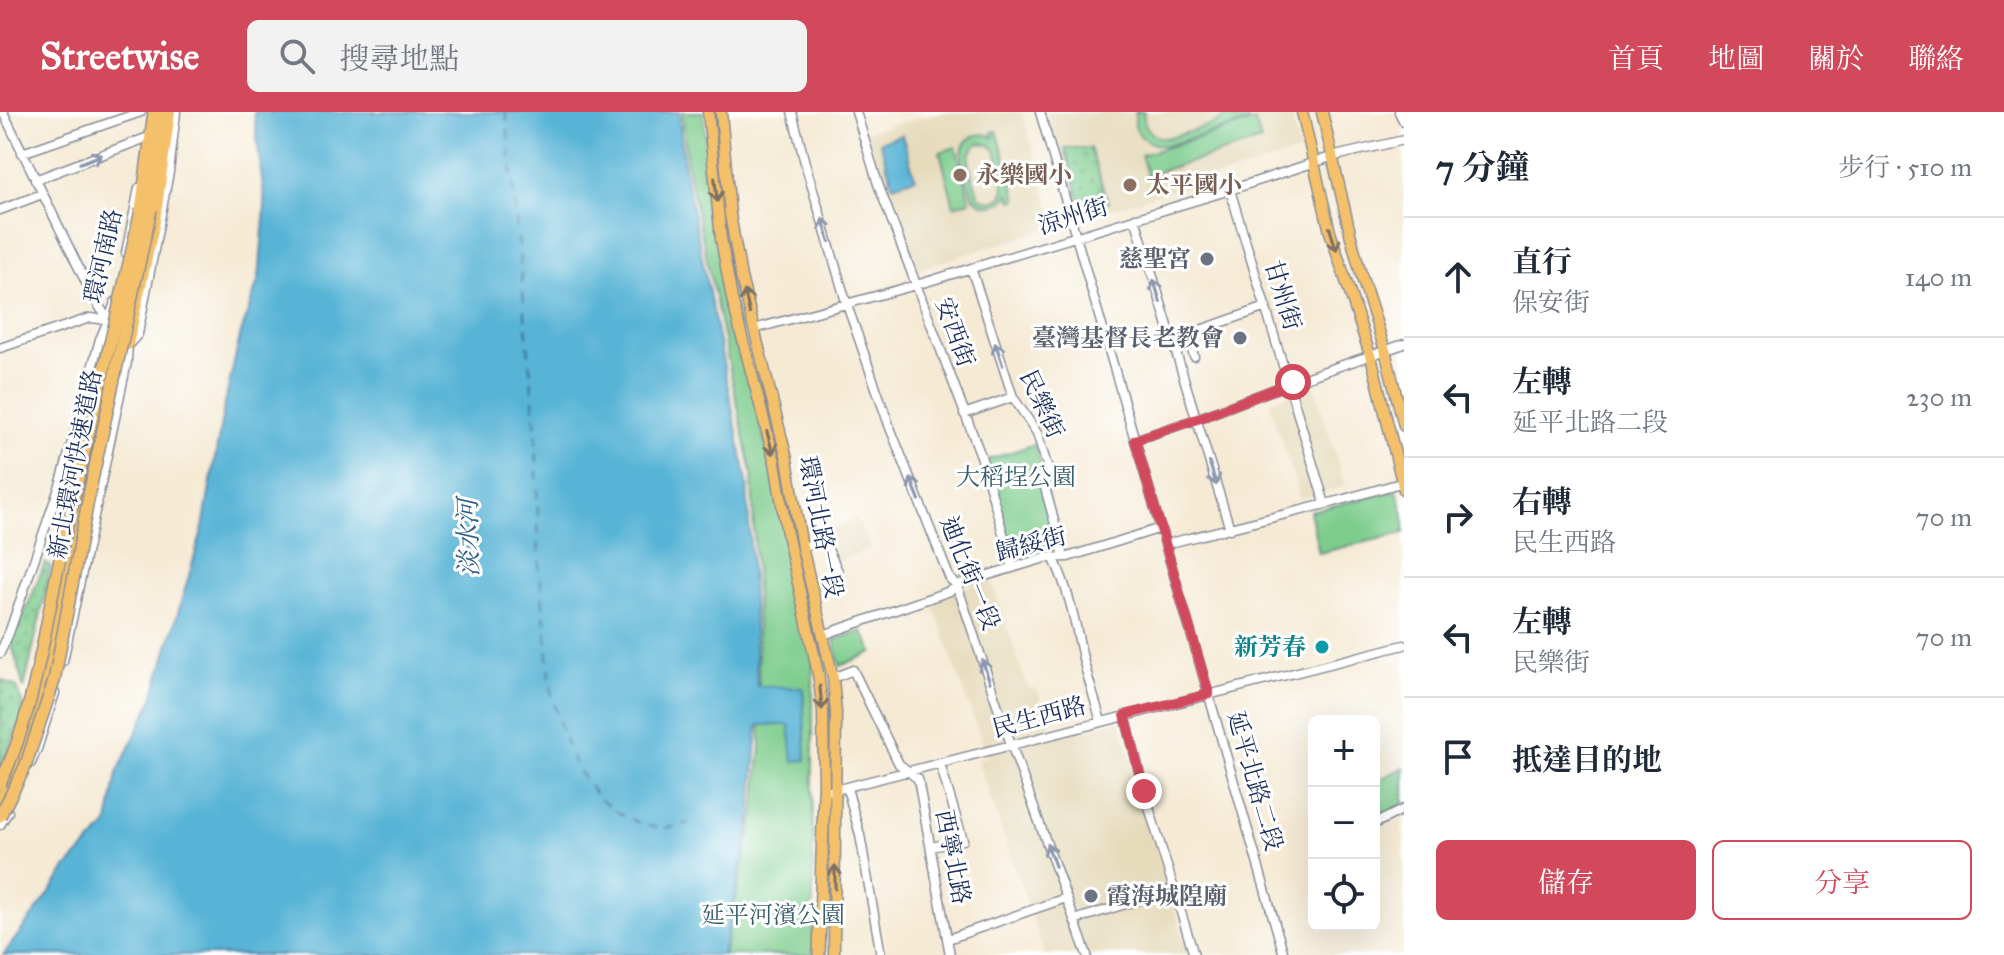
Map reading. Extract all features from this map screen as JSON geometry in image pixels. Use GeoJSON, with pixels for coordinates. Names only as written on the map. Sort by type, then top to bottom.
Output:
{"type":"FeatureCollection","features":[{"type":"Feature","properties":{"kind":"highway","name":"新北環河快速道路"},"geometry":{"type":"LineString","coordinates":[[0,781],[11,762],[45,643],[69,517],[141,210],[152,112]]}},
{"type":"Feature","properties":{"kind":"highway","name":"新北環河快速道路"},"geometry":{"type":"LineString","coordinates":[[0,816],[25,767],[54,681],[168,112]]}},
{"type":"Feature","properties":{"kind":"highway"},"geometry":{"type":"LineString","coordinates":[[0,801],[22,756],[44,689],[83,498],[117,360],[128,345]]}},
{"type":"Feature","properties":{"kind":"highway"},"geometry":{"type":"LineString","coordinates":[[819,955],[829,791]]}},
{"type":"Feature","properties":{"kind":"main road"},"geometry":{"type":"LineString","coordinates":[[128,345],[155,221],[168,112]]}},
{"type":"Feature","properties":{"kind":"main road","name":"環河北路一段"},"geometry":{"type":"LineString","coordinates":[[708,112],[721,239],[729,284],[775,462],[786,529],[818,673],[829,791],[834,955]]}},
{"type":"Feature","properties":{"kind":"main road","name":"環河北路一段"},"geometry":{"type":"LineString","coordinates":[[721,112],[730,214],[741,277],[787,459],[802,547],[833,678],[836,713],[829,791]]}},
{"type":"Feature","properties":{"kind":"main road"},"geometry":{"type":"LineString","coordinates":[[1302,112],[1323,160],[1362,278],[1402,406],[1404,426]]}},
{"type":"Feature","properties":{"kind":"main road"},"geometry":{"type":"LineString","coordinates":[[1322,112],[1330,232],[1370,355],[1403,484]]}},
{"type":"Feature","properties":{"kind":"street"},"geometry":{"type":"LineString","coordinates":[[3,112],[93,297],[128,345]]}},
{"type":"Feature","properties":{"kind":"street"},"geometry":{"type":"LineString","coordinates":[[22,153],[141,112]]}},
{"type":"Feature","properties":{"kind":"street","name":"環河南路"},"geometry":{"type":"LineString","coordinates":[[0,781],[16,748],[42,676],[84,481],[110,341],[109,320],[117,298],[152,112]]}},
{"type":"Feature","properties":{"kind":"street","name":"環河南路"},"geometry":{"type":"LineString","coordinates":[[0,825],[37,749],[59,682],[127,362],[126,331],[149,232],[168,112]]}},
{"type":"Feature","properties":{"kind":"street","name":"迪化街一段"},"geometry":{"type":"LineString","coordinates":[[792,112],[847,305],[889,425],[950,579],[957,585],[1087,955]]}},
{"type":"Feature","properties":{"kind":"street","name":"安西街"},"geometry":{"type":"LineString","coordinates":[[856,112],[878,184],[981,456],[1013,568]]}},
{"type":"Feature","properties":{"kind":"street","name":"延平北路二段"},"geometry":{"type":"LineString","coordinates":[[1040,112],[1284,955]]}},
{"type":"Feature","properties":{"kind":"street"},"geometry":{"type":"LineString","coordinates":[[1399,112],[1404,122]]}},
{"type":"Feature","properties":{"kind":"street"},"geometry":{"type":"LineString","coordinates":[[35,180],[146,138]]}},
{"type":"Feature","properties":{"kind":"street","name":"涼州街"},"geometry":{"type":"LineString","coordinates":[[754,329],[916,285],[1323,160],[1404,140]]}},
{"type":"Feature","properties":{"kind":"street","name":"甘州街"},"geometry":{"type":"LineString","coordinates":[[1230,190],[1325,504]]}},
{"type":"Feature","properties":{"kind":"street"},"geometry":{"type":"LineString","coordinates":[[0,210],[42,194]]}},
{"type":"Feature","properties":{"kind":"street"},"geometry":{"type":"LineString","coordinates":[[1135,218],[1230,529]]}},
{"type":"Feature","properties":{"kind":"street","name":"民樂街"},"geometry":{"type":"LineString","coordinates":[[971,268],[1013,397],[1037,433],[1049,472],[1044,484],[1064,557]]}},
{"type":"Feature","properties":{"kind":"street"},"geometry":{"type":"LineString","coordinates":[[1172,340],[1266,307]]}},
{"type":"Feature","properties":{"kind":"street"},"geometry":{"type":"LineString","coordinates":[[0,348],[90,318],[109,320]]}},
{"type":"Feature","properties":{"kind":"street"},"geometry":{"type":"LineString","coordinates":[[0,653],[62,479],[100,339],[109,320]]}},
{"type":"Feature","properties":{"kind":"street"},"geometry":{"type":"LineString","coordinates":[[1187,335],[1194,356]]}},
{"type":"Feature","properties":{"kind":"street"},"geometry":{"type":"LineString","coordinates":[[1135,440],[1404,344]]}},
{"type":"Feature","properties":{"kind":"street"},"geometry":{"type":"LineString","coordinates":[[964,414],[1013,397]]}},
{"type":"Feature","properties":{"kind":"street"},"geometry":{"type":"LineString","coordinates":[[1166,544],[1403,484]]}},
{"type":"Feature","properties":{"kind":"street","name":"歸綏街"},"geometry":{"type":"LineString","coordinates":[[823,635],[950,591],[957,585],[1161,528]]}},
{"type":"Feature","properties":{"kind":"street"},"geometry":{"type":"LineString","coordinates":[[802,547],[824,541],[838,571]]}},
{"type":"Feature","properties":{"kind":"street"},"geometry":{"type":"LineString","coordinates":[[1053,557],[1078,630],[1101,722]]}},
{"type":"Feature","properties":{"kind":"street"},"geometry":{"type":"LineString","coordinates":[[0,631],[5,643]]}},
{"type":"Feature","properties":{"kind":"street","name":"民生西路"},"geometry":{"type":"LineString","coordinates":[[829,791],[1404,645]]}},
{"type":"Feature","properties":{"kind":"street","name":"西寧北路"},"geometry":{"type":"LineString","coordinates":[[833,678],[853,670],[899,764],[918,779],[950,955]]}},
{"type":"Feature","properties":{"kind":"street"},"geometry":{"type":"LineString","coordinates":[[1125,715],[1144,791],[1194,955]]}},
{"type":"Feature","properties":{"kind":"street"},"geometry":{"type":"LineString","coordinates":[[932,847],[963,840],[940,764]]}},
{"type":"Feature","properties":{"kind":"street"},"geometry":{"type":"LineString","coordinates":[[847,788],[860,835],[881,955]]}},
{"type":"Feature","properties":{"kind":"street"},"geometry":{"type":"LineString","coordinates":[[1380,821],[1404,809]]}},
{"type":"Feature","properties":{"kind":"street"},"geometry":{"type":"LineString","coordinates":[[1074,920],[1174,889]]}},
{"type":"Feature","properties":{"kind":"street"},"geometry":{"type":"LineString","coordinates":[[948,939],[1066,898]]}},
{"type":"Feature","properties":{"kind":"shaded area","name":"永樂國小"},"geometry":{"type":"Polygon","coordinates":[[[943,112],[1022,112],[1055,227],[914,270],[866,132],[943,112]]]}},
{"type":"Feature","properties":{"kind":"shaded area","name":"太平國小"},"geometry":{"type":"Polygon","coordinates":[[[1047,112],[1291,112],[1300,152],[1080,218],[1047,112]]]}},
{"type":"Feature","properties":{"kind":"shaded area"},"geometry":{"type":"Polygon","coordinates":[[[1314,385],[1345,486],[1300,498],[1269,402],[1314,385]]]}},
{"type":"Feature","properties":{"kind":"shaded area"},"geometry":{"type":"Polygon","coordinates":[[[857,517],[870,549],[836,562],[824,531],[857,517]]]}},
{"type":"Feature","properties":{"kind":"shaded area"},"geometry":{"type":"Polygon","coordinates":[[[991,579],[1027,686],[1038,691],[1054,738],[1120,721],[1188,955],[1045,955],[977,759],[987,756],[931,599],[991,579]]]}},
{"type":"Feature","properties":{"kind":"green space","name":"延平河濱公園"},"geometry":{"type":"Polygon","coordinates":[[[682,112],[703,112],[716,235],[813,657],[813,955],[723,955],[754,816],[761,747],[752,474],[687,165],[682,112]]]}},
{"type":"Feature","properties":{"kind":"green space"},"geometry":{"type":"Polygon","coordinates":[[[1135,112],[1144,112],[1148,130],[1165,138],[1215,123],[1228,112],[1239,112],[1235,119],[1246,116],[1248,122],[1165,146],[1151,143],[1140,135],[1135,127],[1135,112]]]}},
{"type":"Feature","properties":{"kind":"green space"},"geometry":{"type":"Polygon","coordinates":[[[1255,121],[1261,141],[1147,175],[1141,155],[1255,121]]]}},
{"type":"Feature","properties":{"kind":"green space"},"geometry":{"type":"Polygon","coordinates":[[[997,131],[1017,199],[1012,201],[1009,194],[997,204],[987,205],[973,197],[962,156],[967,141],[979,134],[993,137],[992,132],[997,131]],[[979,143],[970,154],[970,167],[979,196],[988,201],[994,200],[1003,195],[1002,170],[995,151],[989,145],[979,143]]]}},
{"type":"Feature","properties":{"kind":"green space"},"geometry":{"type":"Polygon","coordinates":[[[956,147],[970,201],[954,206],[940,152],[956,147]]]}},
{"type":"Feature","properties":{"kind":"green space"},"geometry":{"type":"Polygon","coordinates":[[[1065,148],[1090,148],[1108,202],[1082,209],[1065,148]]]}},
{"type":"Feature","properties":{"kind":"green space","name":"大稻埕公園"},"geometry":{"type":"Polygon","coordinates":[[[1035,444],[1057,544],[1015,560],[985,461],[1035,444]]]}},
{"type":"Feature","properties":{"kind":"green space"},"geometry":{"type":"Polygon","coordinates":[[[1397,491],[1404,515],[1404,533],[1319,553],[1310,511],[1397,491]]]}},
{"type":"Feature","properties":{"kind":"green space"},"geometry":{"type":"Polygon","coordinates":[[[45,563],[51,567],[24,689],[12,644],[45,563]]]}},
{"type":"Feature","properties":{"kind":"green space"},"geometry":{"type":"Polygon","coordinates":[[[862,631],[873,652],[840,666],[834,640],[862,631]]]}},
{"type":"Feature","properties":{"kind":"green space"},"geometry":{"type":"Polygon","coordinates":[[[1,680],[17,687],[25,712],[0,769],[1,680]]]}},
{"type":"Feature","properties":{"kind":"green space"},"geometry":{"type":"Polygon","coordinates":[[[1404,767],[1404,806],[1380,818],[1380,787],[1380,779],[1404,767]]]}},
{"type":"Feature","properties":{"kind":"water","name":"淡水河"},"geometry":{"type":"Polygon","coordinates":[[[254,112],[679,112],[684,168],[747,481],[757,686],[803,688],[806,760],[793,761],[789,725],[758,725],[751,818],[722,955],[3,955],[66,868],[108,824],[117,773],[152,701],[203,528],[240,336],[259,278],[265,206],[254,112]]]}},
{"type":"Feature","properties":{"kind":"water"},"geometry":{"type":"Polygon","coordinates":[[[902,135],[915,178],[893,185],[880,142],[902,135]]]}},
{"type":"Feature","properties":{"kind":"ferry route"},"geometry":{"type":"LineString","coordinates":[[506,112],[536,431],[539,562],[552,696],[577,769],[598,798],[620,814],[644,825],[662,829],[689,823]]}},
{"type":"Feature","properties":{"kind":"place","name":"永樂國小"},"geometry":{"type":"Point","coordinates":[960,175]}},
{"type":"Feature","properties":{"kind":"place","name":"太平國小"},"geometry":{"type":"Point","coordinates":[1130,185]}},
{"type":"Feature","properties":{"kind":"place","name":"慈聖宮"},"geometry":{"type":"Point","coordinates":[1207,259]}},
{"type":"Feature","properties":{"kind":"place","name":"臺灣基督長老教會"},"geometry":{"type":"Point","coordinates":[1240,338]}},
{"type":"Feature","properties":{"kind":"place","name":"新芳春"},"geometry":{"type":"Point","coordinates":[1322,647]}},
{"type":"Feature","properties":{"kind":"place","name":"霞海城隍廟"},"geometry":{"type":"Point","coordinates":[1091,896]}},
{"type":"Feature","properties":{"kind":"route"},"geometry":{"type":"LineString","coordinates":[[1144,791],[1125,715],[1209,694],[1135,440],[1293,382]]}}]}
